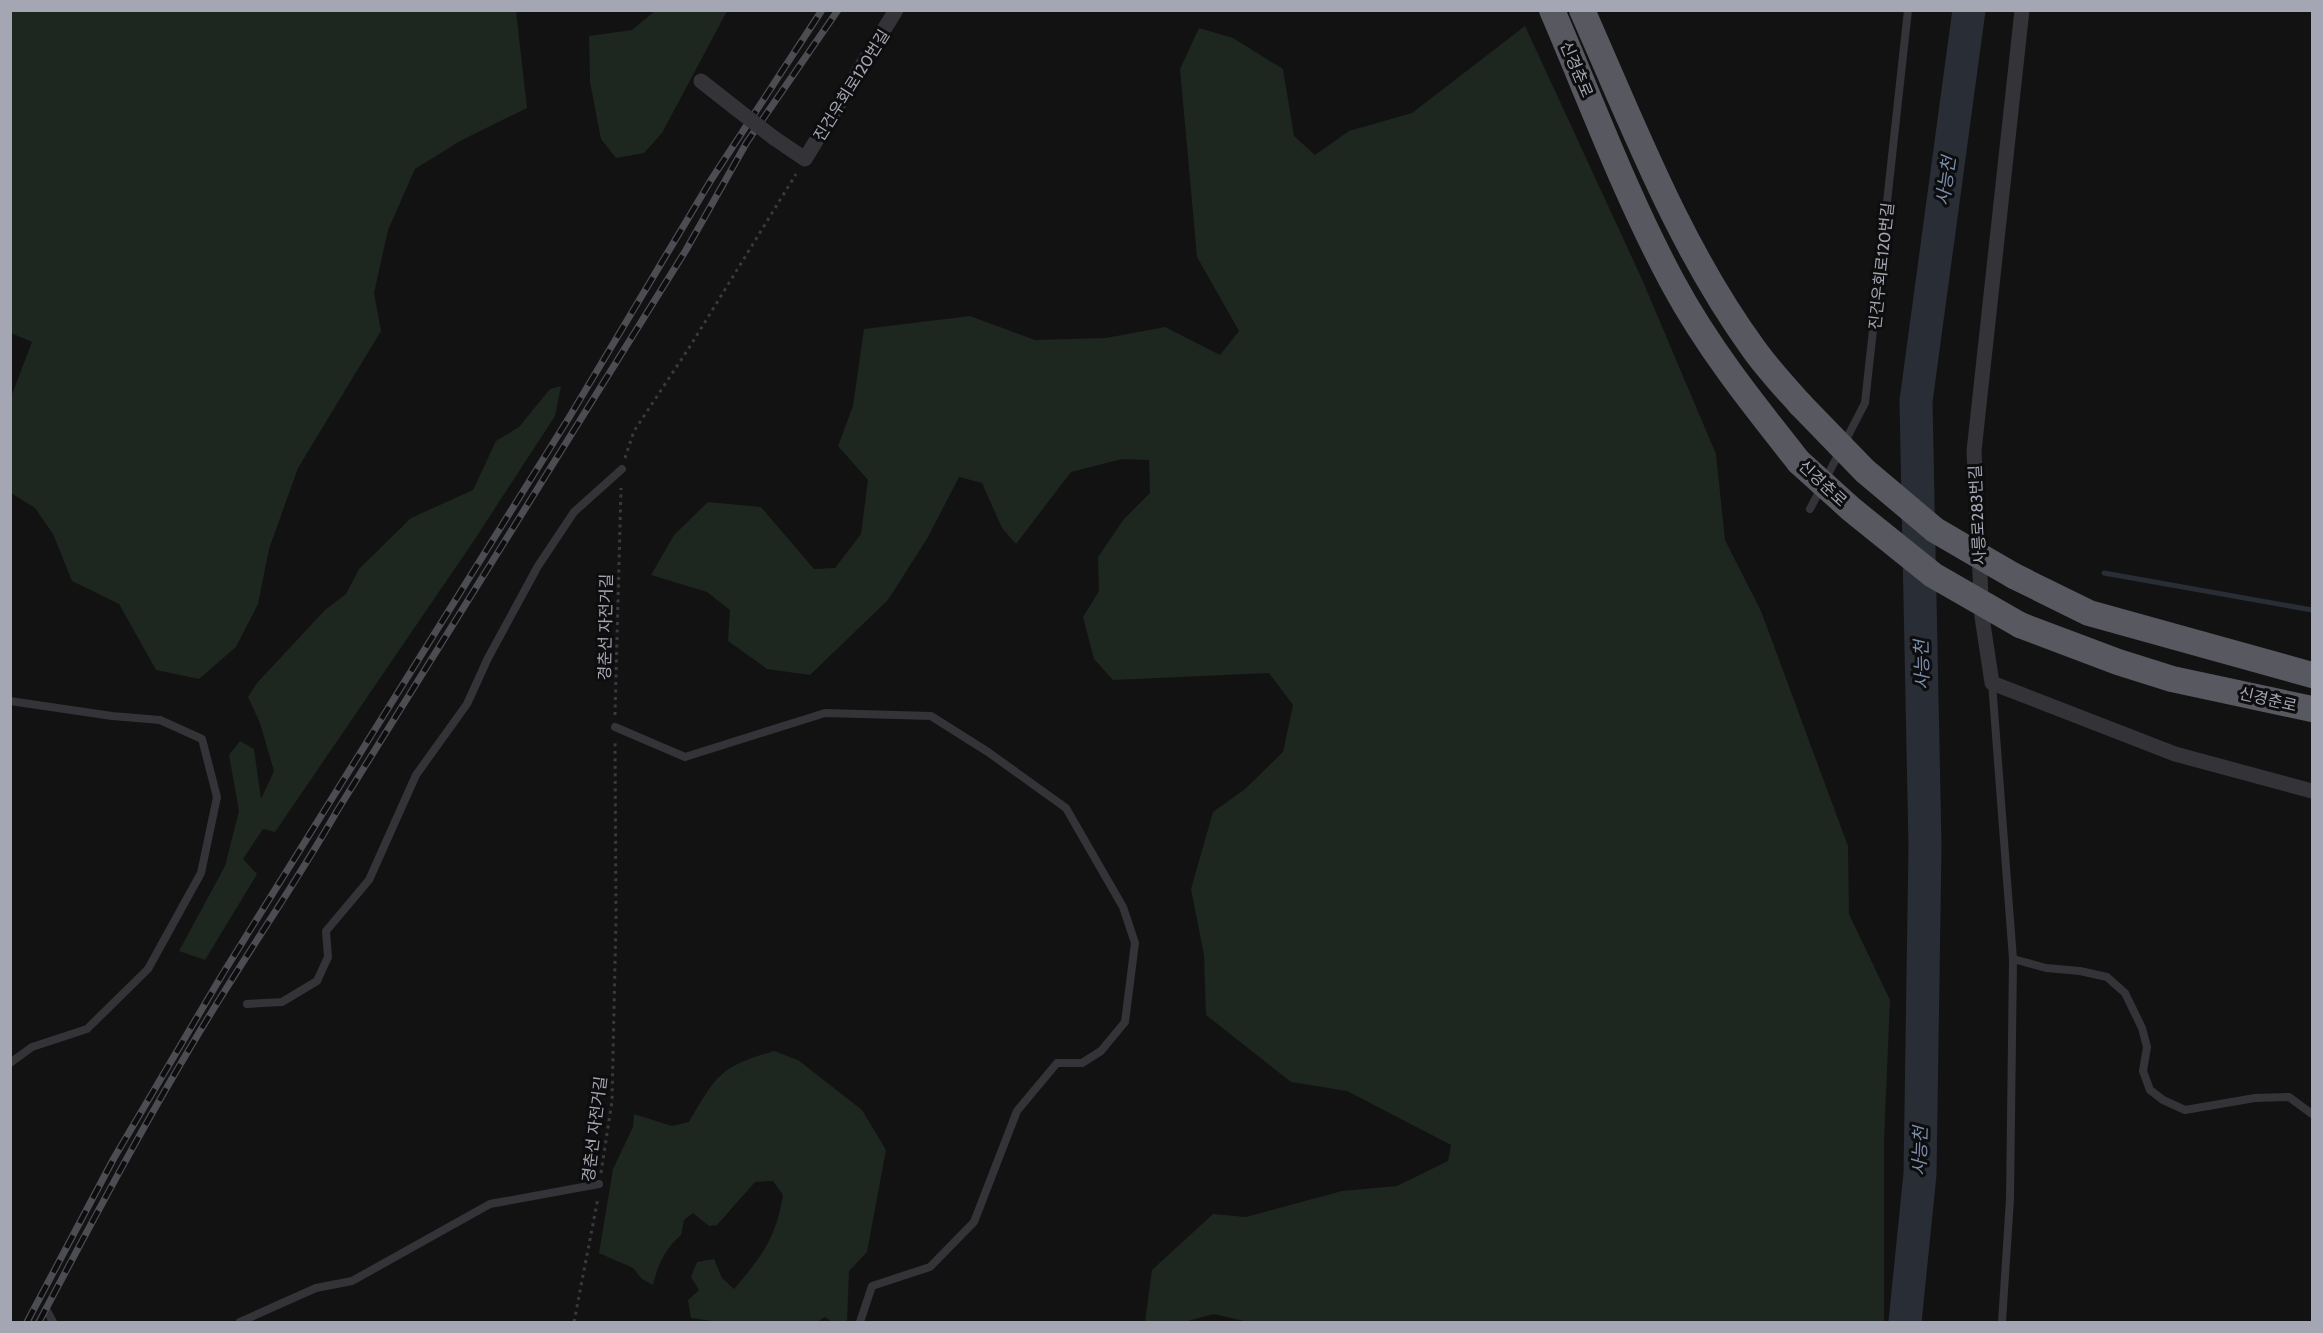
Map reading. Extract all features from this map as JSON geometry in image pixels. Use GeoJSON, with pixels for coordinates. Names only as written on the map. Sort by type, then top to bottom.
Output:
{"type":"FeatureCollection","features":[{"type":"Feature","properties":{"kind":"highway","name":"신경춘로"},"geometry":{"type":"LineString","coordinates":[[1552,10],[1616,162],[1672,282],[1726,370],[1799,462],[1851,509],[1933,575],[2020,625],[2118,662],[2172,679],[2313,709]]}},
{"type":"Feature","properties":{"kind":"highway","name":"신경춘로"},"geometry":{"type":"LineString","coordinates":[[1582,10],[1665,198],[1713,288],[1754,349],[1800,404],[1865,471],[1935,530],[2014,576],[2089,614],[2313,675]]}},
{"type":"Feature","properties":{"kind":"highway"},"geometry":{"type":"LineString","coordinates":[[2252,695],[2313,726]]}},
{"type":"Feature","properties":{"kind":"street","name":"진건우회로120번길"},"geometry":{"type":"LineString","coordinates":[[700,81],[805,159],[896,10]]}},
{"type":"Feature","properties":{"kind":"street","name":"사릉로283번길"},"geometry":{"type":"LineString","coordinates":[[1992,683],[1982,617],[1974,451],[2022,10]]}},
{"type":"Feature","properties":{"kind":"street"},"geometry":{"type":"LineString","coordinates":[[1992,683],[2175,754],[2313,791]]}},
{"type":"Feature","properties":{"kind":"lane","name":"진건우회로120번길"},"geometry":{"type":"LineString","coordinates":[[1810,509],[1865,403],[1908,10]]}},
{"type":"Feature","properties":{"kind":"lane"},"geometry":{"type":"LineString","coordinates":[[247,1004],[282,1002],[317,981],[328,957],[326,931],[369,880],[416,775],[467,704],[488,658],[538,566],[574,512],[622,469]]}},
{"type":"Feature","properties":{"kind":"lane"},"geometry":{"type":"LineString","coordinates":[[1992,683],[2013,959],[2010,1199],[2002,1323]]}},
{"type":"Feature","properties":{"kind":"lane"},"geometry":{"type":"LineString","coordinates":[[10,701],[112,716],[160,720],[202,739],[217,797],[201,873],[148,969],[87,1029],[32,1047],[10,1063]]}},
{"type":"Feature","properties":{"kind":"lane"},"geometry":{"type":"LineString","coordinates":[[615,727],[685,757],[825,713],[930,716],[988,752],[1066,808],[1123,907],[1135,943],[1125,1022],[1101,1051],[1082,1063],[1057,1063],[1017,1111],[974,1222],[930,1268],[872,1286],[860,1323]]}},
{"type":"Feature","properties":{"kind":"lane"},"geometry":{"type":"LineString","coordinates":[[2013,959],[2046,968],[2080,971],[2107,977],[2125,993],[2142,1028],[2147,1047],[2143,1071],[2150,1090],[2163,1100],[2185,1110],[2213,1108],[2255,1098],[2289,1097],[2313,1114]]}},
{"type":"Feature","properties":{"kind":"lane"},"geometry":{"type":"LineString","coordinates":[[240,1323],[316,1288],[352,1281],[490,1204],[599,1184]]}},
{"type":"Feature","properties":{"kind":"lane"},"geometry":{"type":"LineString","coordinates":[[46,1309],[53,1323]]}},
{"type":"Feature","properties":{"kind":"path","name":"경춘선 자전거길"},"geometry":{"type":"LineString","coordinates":[[574,1323],[612,1101],[616,919],[615,727],[622,469],[634,431],[689,348],[805,159]]}},
{"type":"Feature","properties":{"kind":"shaded area"},"geometry":{"type":"Polygon","coordinates":[[[11,10],[516,11],[527,108],[460,141],[415,169],[388,230],[374,293],[381,331],[298,468],[269,549],[258,604],[236,647],[199,679],[156,670],[119,604],[72,581],[53,534],[35,508],[11,493],[11,397],[32,342],[11,333],[11,10]]]}},
{"type":"Feature","properties":{"kind":"shaded area"},"geometry":{"type":"Polygon","coordinates":[[[655,11],[727,11],[662,133],[644,153],[616,158],[601,139],[590,82],[589,36],[632,30],[655,11]]]}},
{"type":"Feature","properties":{"kind":"shaded area"},"geometry":{"type":"Polygon","coordinates":[[[1525,26],[1641,277],[1716,454],[1725,540],[1761,611],[1848,846],[1849,914],[1890,1000],[1884,1140],[1884,1322],[1248,1322],[1214,1314],[1184,1322],[1145,1322],[1152,1270],[1213,1214],[1246,1217],[1342,1191],[1397,1186],[1448,1161],[1451,1145],[1347,1091],[1291,1082],[1206,1015],[1204,955],[1191,889],[1213,812],[1245,789],[1283,752],[1293,705],[1269,673],[1113,680],[1094,659],[1083,617],[1099,591],[1098,557],[1124,519],[1150,493],[1149,460],[1122,459],[1071,472],[1016,544],[1002,528],[982,483],[959,477],[928,537],[888,600],[810,675],[767,669],[728,641],[730,610],[707,592],[651,575],[674,535],[708,502],[761,507],[814,569],[835,568],[861,534],[868,480],[838,446],[853,406],[864,329],[970,316],[1035,340],[1106,338],[1165,327],[1220,355],[1239,331],[1197,257],[1180,69],[1199,28],[1233,38],[1283,69],[1294,136],[1315,155],[1349,131],[1412,113],[1525,26]]]}},
{"type":"Feature","properties":{"kind":"shaded area"},"geometry":{"type":"Polygon","coordinates":[[[561,386],[555,416],[471,545],[275,832],[263,829],[243,859],[257,874],[205,960],[179,951],[225,866],[239,811],[229,755],[240,741],[254,749],[261,799],[274,771],[260,723],[248,697],[257,683],[325,610],[346,594],[359,569],[411,518],[473,490],[496,441],[519,427],[550,389],[561,386]]]}},
{"type":"Feature","properties":{"kind":"shaded area"},"geometry":{"type":"Polygon","coordinates":[[[774,1051],[798,1060],[862,1110],[886,1150],[867,1252],[849,1271],[847,1322],[832,1322],[825,1317],[817,1322],[719,1322],[691,1318],[688,1300],[699,1290],[691,1277],[697,1262],[714,1259],[722,1278],[734,1289],[766,1246],[776,1223],[783,1195],[773,1181],[755,1182],[717,1225],[709,1226],[693,1213],[684,1220],[681,1235],[663,1257],[653,1285],[642,1279],[633,1268],[599,1253],[613,1169],[633,1127],[634,1114],[672,1126],[689,1122],[706,1093],[722,1074],[742,1062],[774,1051]]]}},
{"type":"Feature","properties":{"kind":"waterway","name":"사능천"},"geometry":{"type":"LineString","coordinates":[[1905,1322],[1920,1174],[1925,846],[1916,401],[1969,10]]}},
{"type":"Feature","properties":{"kind":"waterway"},"geometry":{"type":"LineString","coordinates":[[2104,573],[2312,610]]}},
{"type":"Feature","properties":{"kind":"railway"},"geometry":{"type":"LineString","coordinates":[[27,1322],[114,1158],[222,975],[570,416],[711,180],[822,10]]}},
{"type":"Feature","properties":{"kind":"railway"},"geometry":{"type":"LineString","coordinates":[[39,1322],[104,1200],[219,1000],[686,250],[747,142],[838,10]]}}]}
